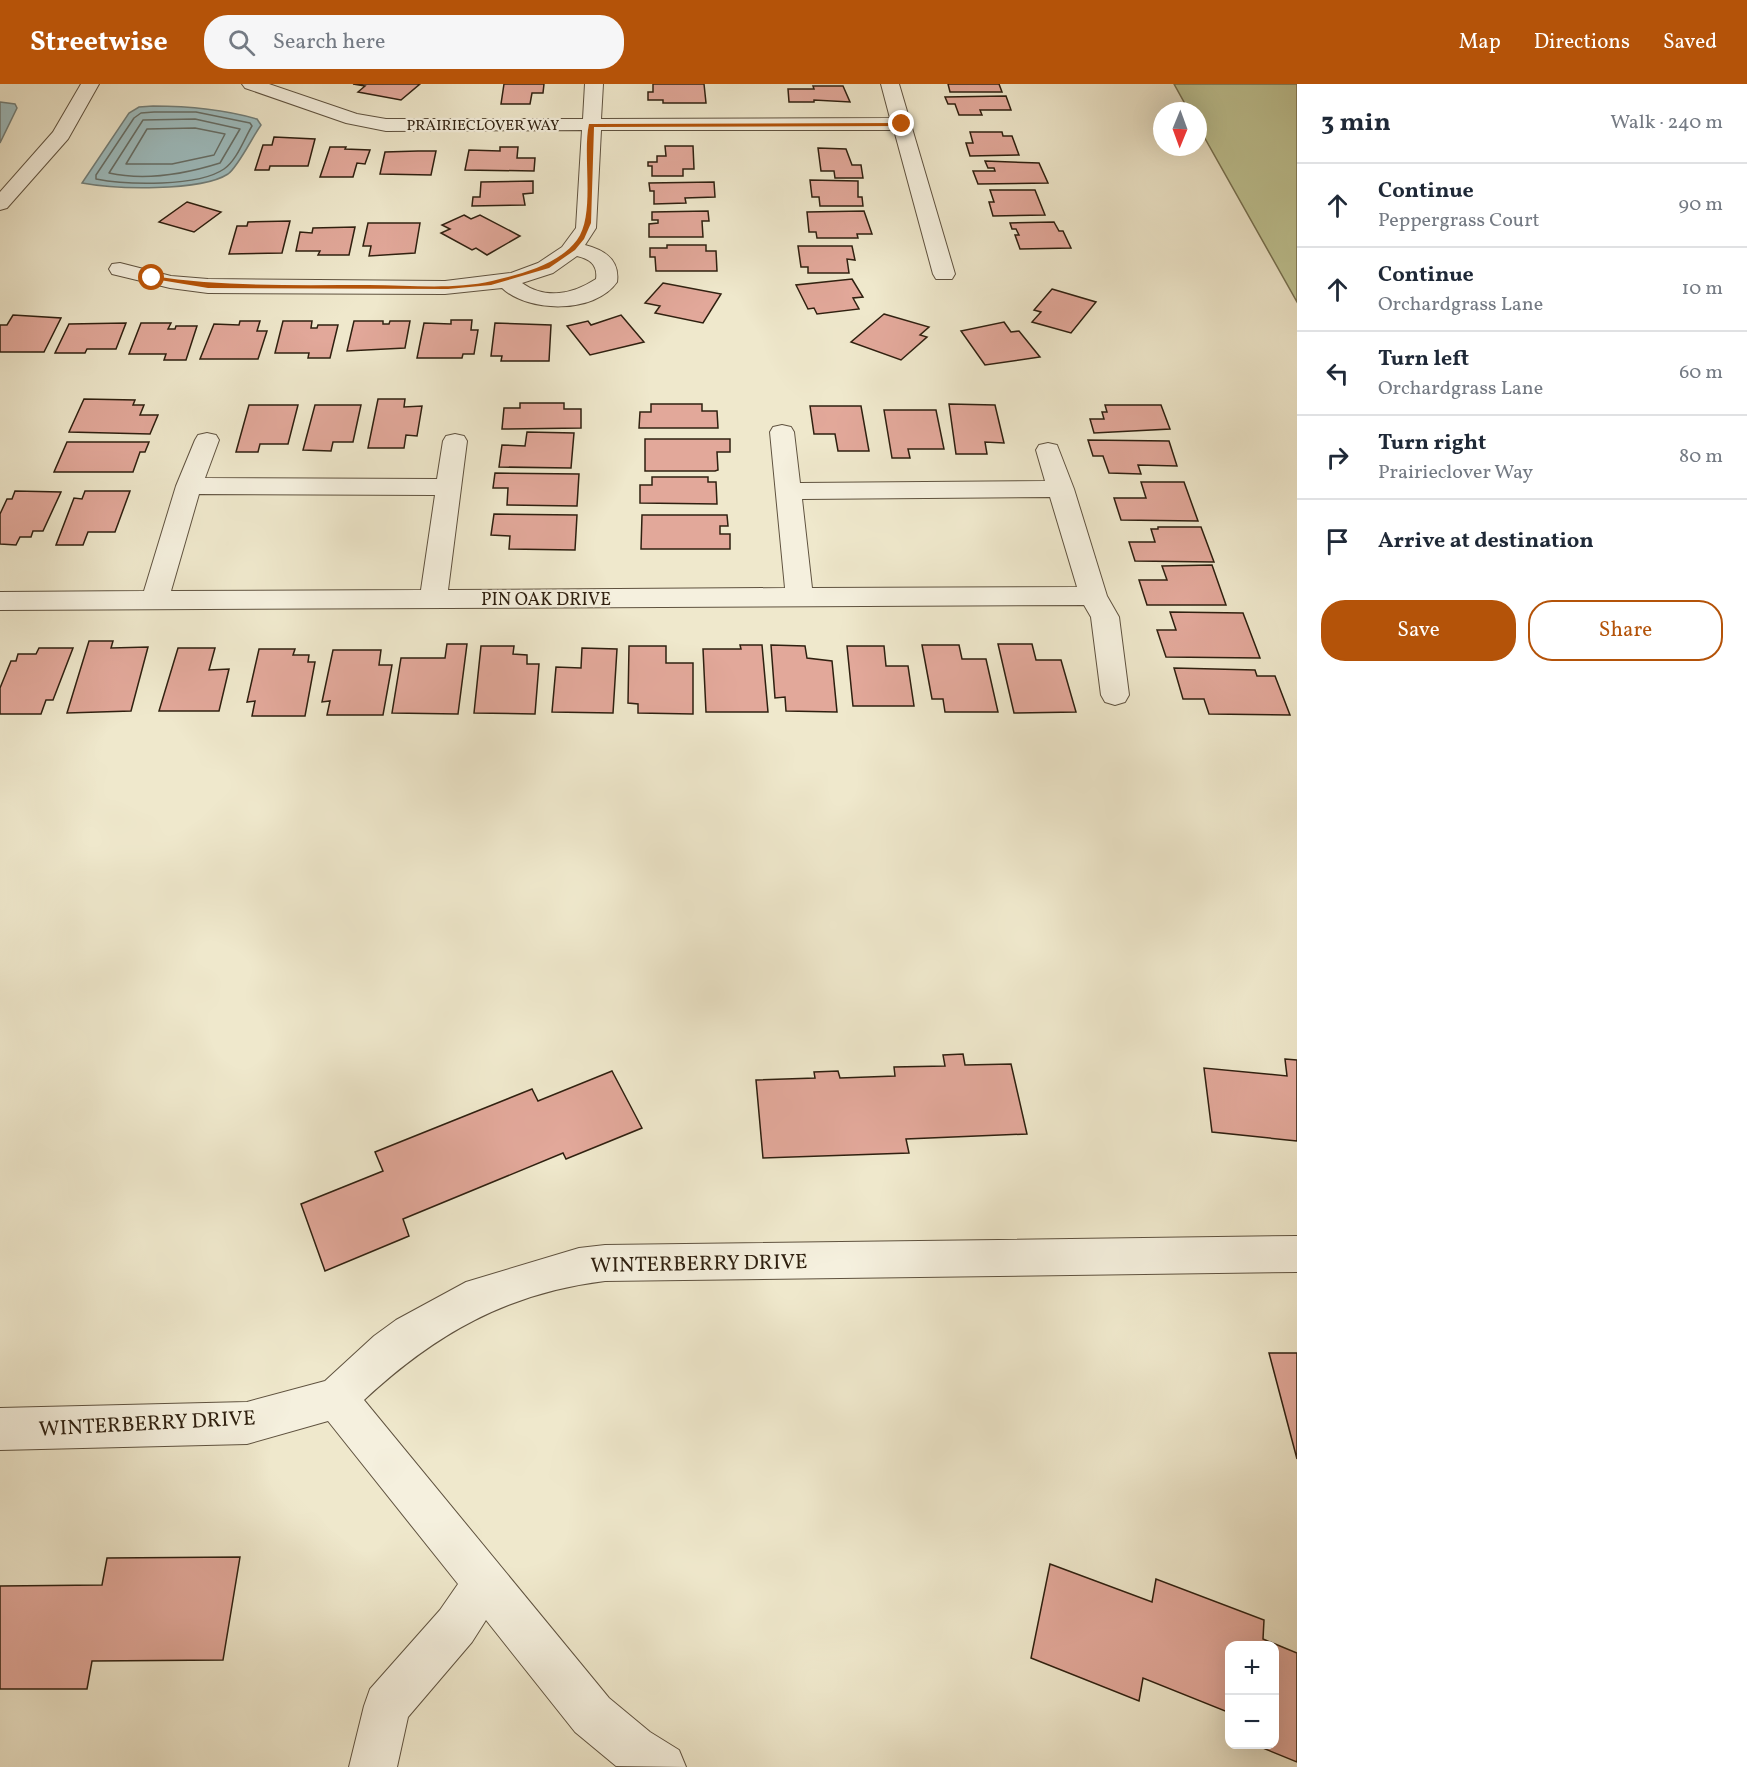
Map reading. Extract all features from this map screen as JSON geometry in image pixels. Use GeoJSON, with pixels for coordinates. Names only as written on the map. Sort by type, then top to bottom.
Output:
{"type":"FeatureCollection","features":[{"type":"Feature","properties":{"kind":"street"},"geometry":{"type":"LineString","coordinates":[[0,204],[61,135],[90,84]]}},
{"type":"Feature","properties":{"kind":"street","name":"PRAIRIECLOVER WAY"},"geometry":{"type":"LineString","coordinates":[[251,84],[281,88],[353,119],[386,125],[902,124]]}},
{"type":"Feature","properties":{"kind":"street"},"geometry":{"type":"LineString","coordinates":[[120,269],[170,282],[208,286],[448,287],[506,280],[547,266],[573,249],[581,239],[588,223],[594,84]]}},
{"type":"Feature","properties":{"kind":"street"},"geometry":{"type":"LineString","coordinates":[[890,84],[944,274]]}},
{"type":"Feature","properties":{"kind":"street"},"geometry":{"type":"LineString","coordinates":[[506,280],[520,293],[557,300],[584,296],[606,282],[609,272],[605,262],[594,254],[573,249]]}},
{"type":"Feature","properties":{"kind":"street"},"geometry":{"type":"LineString","coordinates":[[782,432],[800,599]]}},
{"type":"Feature","properties":{"kind":"street"},"geometry":{"type":"LineString","coordinates":[[155,601],[189,486],[207,440]]}},
{"type":"Feature","properties":{"kind":"street"},"geometry":{"type":"LineString","coordinates":[[433,600],[455,441]]}},
{"type":"Feature","properties":{"kind":"street"},"geometry":{"type":"LineString","coordinates":[[1048,450],[1093,596],[1105,617],[1115,695]]}},
{"type":"Feature","properties":{"kind":"street"},"geometry":{"type":"LineString","coordinates":[[189,486],[448,487]]}},
{"type":"Feature","properties":{"kind":"street"},"geometry":{"type":"LineString","coordinates":[[787,491],[1061,489]]}},
{"type":"Feature","properties":{"kind":"street","name":"PIN OAK DRIVE"},"geometry":{"type":"LineString","coordinates":[[0,601],[1093,596]]}},
{"type":"Feature","properties":{"kind":"street","name":"WINTERBERRY DRIVE"},"geometry":{"type":"LineString","coordinates":[[0,1429],[247,1423],[336,1398],[388,1350],[456,1307],[480,1295],[579,1266],[605,1263],[1297,1254]]}},
{"type":"Feature","properties":{"kind":"street"},"geometry":{"type":"LineString","coordinates":[[336,1398],[592,1715],[633,1749],[662,1767]]}},
{"type":"Feature","properties":{"kind":"street"},"geometry":{"type":"LineString","coordinates":[[373,1767],[387,1706],[456,1626],[485,1583]]}},
{"type":"Feature","properties":{"kind":"green space"},"geometry":{"type":"Polygon","coordinates":[[[1174,84],[1297,84],[1297,302],[1207,142],[1207,102],[1184,102],[1174,84]]]}},
{"type":"Feature","properties":{"kind":"water"},"geometry":{"type":"Polygon","coordinates":[[[0,102],[15,104],[17,108],[0,143],[0,102]]]}},
{"type":"Feature","properties":{"kind":"water"},"geometry":{"type":"Polygon","coordinates":[[[139,107],[218,110],[257,119],[261,125],[232,170],[215,180],[156,188],[114,187],[82,183],[129,113],[139,107]]]}},
{"type":"Feature","properties":{"kind":"building"},"geometry":{"type":"Polygon","coordinates":[[[353,84],[420,84],[401,100],[358,92],[365,86],[353,84]]]}},
{"type":"Feature","properties":{"kind":"building"},"geometry":{"type":"Polygon","coordinates":[[[504,84],[544,84],[543,93],[532,93],[530,104],[501,104],[504,84]]]}},
{"type":"Feature","properties":{"kind":"building"},"geometry":{"type":"Polygon","coordinates":[[[653,84],[704,84],[706,103],[663,103],[663,100],[648,100],[648,92],[653,92],[653,84]]]}},
{"type":"Feature","properties":{"kind":"building"},"geometry":{"type":"Polygon","coordinates":[[[948,84],[999,84],[1002,92],[950,92],[948,84]]]}},
{"type":"Feature","properties":{"kind":"building"},"geometry":{"type":"Polygon","coordinates":[[[813,86],[843,86],[850,102],[814,100],[814,102],[789,102],[788,89],[814,89],[813,86]]]}},
{"type":"Feature","properties":{"kind":"building"},"geometry":{"type":"Polygon","coordinates":[[[1006,96],[1011,110],[980,110],[982,115],[959,115],[955,104],[948,104],[945,97],[1006,96]]]}},
{"type":"Feature","properties":{"kind":"building"},"geometry":{"type":"Polygon","coordinates":[[[970,132],[1002,132],[1003,136],[1012,136],[1019,155],[970,156],[966,143],[973,143],[970,132]]]}},
{"type":"Feature","properties":{"kind":"building"},"geometry":{"type":"Polygon","coordinates":[[[274,137],[315,139],[308,166],[270,166],[269,170],[255,170],[263,145],[272,145],[274,137]]]}},
{"type":"Feature","properties":{"kind":"building"},"geometry":{"type":"Polygon","coordinates":[[[665,146],[693,146],[694,169],[683,169],[683,176],[652,176],[652,166],[648,166],[648,162],[657,162],[657,156],[666,156],[665,146]]]}},
{"type":"Feature","properties":{"kind":"building"},"geometry":{"type":"Polygon","coordinates":[[[330,147],[370,150],[365,164],[357,163],[353,177],[320,177],[330,147]]]}},
{"type":"Feature","properties":{"kind":"building"},"geometry":{"type":"Polygon","coordinates":[[[500,147],[518,147],[517,158],[535,158],[534,171],[465,170],[469,150],[500,151],[500,147]]]}},
{"type":"Feature","properties":{"kind":"building"},"geometry":{"type":"Polygon","coordinates":[[[818,148],[846,149],[852,165],[861,165],[863,178],[835,178],[834,171],[821,171],[818,148]]]}},
{"type":"Feature","properties":{"kind":"building"},"geometry":{"type":"Polygon","coordinates":[[[436,151],[431,175],[380,174],[385,152],[436,151]]]}},
{"type":"Feature","properties":{"kind":"building"},"geometry":{"type":"Polygon","coordinates":[[[985,161],[1039,163],[1048,183],[978,184],[973,171],[995,171],[994,168],[988,168],[985,161]]]}},
{"type":"Feature","properties":{"kind":"building"},"geometry":{"type":"Polygon","coordinates":[[[810,180],[858,181],[858,197],[862,197],[863,206],[820,206],[819,197],[812,197],[810,180]]]}},
{"type":"Feature","properties":{"kind":"building"},"geometry":{"type":"Polygon","coordinates":[[[533,181],[533,193],[523,194],[525,205],[472,206],[473,197],[480,197],[481,182],[533,181]]]}},
{"type":"Feature","properties":{"kind":"building"},"geometry":{"type":"Polygon","coordinates":[[[714,182],[715,197],[685,198],[686,203],[654,204],[654,191],[650,191],[649,183],[714,182]]]}},
{"type":"Feature","properties":{"kind":"building"},"geometry":{"type":"Polygon","coordinates":[[[990,190],[1035,190],[1045,215],[993,216],[989,202],[994,202],[990,190]]]}},
{"type":"Feature","properties":{"kind":"building"},"geometry":{"type":"Polygon","coordinates":[[[187,202],[221,212],[194,232],[159,222],[187,202]]]}},
{"type":"Feature","properties":{"kind":"building"},"geometry":{"type":"Polygon","coordinates":[[[708,211],[709,221],[702,221],[703,237],[649,237],[649,224],[658,223],[658,220],[652,220],[652,212],[708,211]]]}},
{"type":"Feature","properties":{"kind":"building"},"geometry":{"type":"Polygon","coordinates":[[[864,211],[872,234],[857,234],[858,238],[817,238],[816,232],[809,232],[807,212],[864,211]]]}},
{"type":"Feature","properties":{"kind":"building"},"geometry":{"type":"Polygon","coordinates":[[[464,215],[471,219],[480,215],[520,236],[487,255],[476,248],[472,250],[441,233],[450,229],[442,225],[464,215]]]}},
{"type":"Feature","properties":{"kind":"building"},"geometry":{"type":"Polygon","coordinates":[[[290,221],[282,253],[229,254],[237,226],[247,226],[248,222],[290,221]]]}},
{"type":"Feature","properties":{"kind":"building"},"geometry":{"type":"Polygon","coordinates":[[[1054,222],[1059,231],[1063,231],[1071,248],[1020,249],[1015,235],[1019,235],[1016,229],[1012,229],[1010,223],[1054,222]]]}},
{"type":"Feature","properties":{"kind":"building"},"geometry":{"type":"Polygon","coordinates":[[[368,223],[420,223],[415,253],[369,256],[371,246],[363,246],[368,223]]]}},
{"type":"Feature","properties":{"kind":"building"},"geometry":{"type":"Polygon","coordinates":[[[355,227],[349,255],[318,255],[320,251],[296,251],[300,232],[312,233],[313,228],[355,227]]]}},
{"type":"Feature","properties":{"kind":"building"},"geometry":{"type":"Polygon","coordinates":[[[667,245],[706,245],[706,251],[716,251],[717,271],[656,271],[655,257],[650,257],[650,248],[667,248],[667,245]]]}},
{"type":"Feature","properties":{"kind":"building"},"geometry":{"type":"Polygon","coordinates":[[[798,246],[852,246],[855,260],[847,259],[849,273],[808,273],[808,267],[801,267],[798,246]]]}},
{"type":"Feature","properties":{"kind":"building"},"geometry":{"type":"Polygon","coordinates":[[[852,279],[863,297],[853,298],[859,309],[817,314],[814,308],[808,309],[796,285],[852,279]]]}},
{"type":"Feature","properties":{"kind":"building"},"geometry":{"type":"Polygon","coordinates":[[[663,283],[721,294],[703,323],[655,313],[660,306],[645,303],[663,283]]]}},
{"type":"Feature","properties":{"kind":"building"},"geometry":{"type":"Polygon","coordinates":[[[1052,289],[1096,302],[1071,333],[1032,322],[1041,312],[1034,310],[1052,289]]]}},
{"type":"Feature","properties":{"kind":"building"},"geometry":{"type":"Polygon","coordinates":[[[884,314],[929,327],[920,335],[927,337],[901,360],[851,342],[884,314]]]}},
{"type":"Feature","properties":{"kind":"building"},"geometry":{"type":"Polygon","coordinates":[[[13,315],[61,318],[44,352],[0,352],[0,325],[7,325],[13,315]]]}},
{"type":"Feature","properties":{"kind":"building"},"geometry":{"type":"Polygon","coordinates":[[[621,315],[644,342],[590,355],[567,326],[588,321],[591,325],[621,315]]]}},
{"type":"Feature","properties":{"kind":"building"},"geometry":{"type":"Polygon","coordinates":[[[451,320],[472,320],[471,330],[478,330],[474,354],[463,354],[462,358],[417,358],[424,323],[451,324],[451,320]]]}},
{"type":"Feature","properties":{"kind":"building"},"geometry":{"type":"Polygon","coordinates":[[[240,321],[260,321],[257,331],[267,331],[258,359],[200,359],[214,324],[239,325],[240,321]]]}},
{"type":"Feature","properties":{"kind":"building"},"geometry":{"type":"Polygon","coordinates":[[[283,321],[312,321],[311,328],[317,328],[318,325],[338,325],[330,358],[308,358],[309,353],[275,353],[283,321]]]}},
{"type":"Feature","properties":{"kind":"building"},"geometry":{"type":"Polygon","coordinates":[[[354,321],[383,321],[383,324],[389,324],[390,321],[410,321],[405,348],[347,351],[354,321]]]}},
{"type":"Feature","properties":{"kind":"building"},"geometry":{"type":"Polygon","coordinates":[[[1004,322],[1011,332],[1019,331],[1040,357],[985,365],[961,331],[1004,322]]]}},
{"type":"Feature","properties":{"kind":"building"},"geometry":{"type":"Polygon","coordinates":[[[126,323],[116,349],[87,349],[85,353],[55,353],[69,324],[126,323]]]}},
{"type":"Feature","properties":{"kind":"building"},"geometry":{"type":"Polygon","coordinates":[[[141,323],[171,323],[168,329],[175,329],[176,326],[197,326],[186,360],[164,360],[166,354],[129,354],[141,323]]]}},
{"type":"Feature","properties":{"kind":"building"},"geometry":{"type":"Polygon","coordinates":[[[495,323],[551,325],[549,361],[501,361],[502,356],[491,356],[495,323]]]}},
{"type":"Feature","properties":{"kind":"building"},"geometry":{"type":"Polygon","coordinates":[[[84,399],[135,400],[133,405],[144,405],[140,415],[158,415],[150,434],[69,432],[84,399]]]}},
{"type":"Feature","properties":{"kind":"building"},"geometry":{"type":"Polygon","coordinates":[[[378,399],[405,399],[404,407],[422,406],[417,436],[406,435],[404,448],[368,448],[378,399]]]}},
{"type":"Feature","properties":{"kind":"building"},"geometry":{"type":"Polygon","coordinates":[[[520,403],[564,403],[564,409],[581,409],[581,428],[502,429],[504,408],[520,408],[520,403]]]}},
{"type":"Feature","properties":{"kind":"building"},"geometry":{"type":"Polygon","coordinates":[[[651,404],[702,404],[702,411],[717,411],[718,428],[639,428],[640,412],[651,412],[651,404]]]}},
{"type":"Feature","properties":{"kind":"building"},"geometry":{"type":"Polygon","coordinates":[[[949,404],[995,405],[1004,443],[985,442],[987,454],[956,454],[949,404]]]}},
{"type":"Feature","properties":{"kind":"building"},"geometry":{"type":"Polygon","coordinates":[[[249,405],[298,405],[288,444],[260,444],[258,452],[236,452],[249,405]]]}},
{"type":"Feature","properties":{"kind":"building"},"geometry":{"type":"Polygon","coordinates":[[[315,405],[361,405],[353,442],[333,442],[331,451],[303,450],[315,405]]]}},
{"type":"Feature","properties":{"kind":"building"},"geometry":{"type":"Polygon","coordinates":[[[1105,405],[1161,405],[1170,429],[1094,433],[1090,419],[1104,419],[1102,412],[1107,412],[1105,405]]]}},
{"type":"Feature","properties":{"kind":"building"},"geometry":{"type":"Polygon","coordinates":[[[810,406],[861,406],[869,451],[838,451],[835,434],[814,434],[810,406]]]}},
{"type":"Feature","properties":{"kind":"building"},"geometry":{"type":"Polygon","coordinates":[[[884,410],[936,410],[944,449],[908,449],[910,458],[892,458],[884,410]]]}},
{"type":"Feature","properties":{"kind":"building"},"geometry":{"type":"Polygon","coordinates":[[[527,432],[574,433],[571,468],[499,467],[502,445],[525,446],[527,432]]]}},
{"type":"Feature","properties":{"kind":"building"},"geometry":{"type":"Polygon","coordinates":[[[645,439],[730,439],[730,452],[717,452],[718,470],[715,471],[645,471],[645,439]]]}},
{"type":"Feature","properties":{"kind":"building"},"geometry":{"type":"Polygon","coordinates":[[[1088,440],[1169,441],[1177,466],[1138,465],[1141,474],[1109,473],[1103,456],[1093,456],[1088,440]]]}},
{"type":"Feature","properties":{"kind":"building"},"geometry":{"type":"Polygon","coordinates":[[[67,442],[149,442],[145,452],[140,452],[133,472],[54,472],[67,442]]]}},
{"type":"Feature","properties":{"kind":"building"},"geometry":{"type":"Polygon","coordinates":[[[495,473],[579,474],[577,506],[507,505],[508,488],[493,488],[495,473]]]}},
{"type":"Feature","properties":{"kind":"building"},"geometry":{"type":"Polygon","coordinates":[[[652,477],[708,477],[708,482],[716,482],[717,504],[640,503],[640,485],[652,485],[652,477]]]}},
{"type":"Feature","properties":{"kind":"building"},"geometry":{"type":"Polygon","coordinates":[[[1141,482],[1184,482],[1198,521],[1121,520],[1114,498],[1146,498],[1141,482]]]}},
{"type":"Feature","properties":{"kind":"building"},"geometry":{"type":"Polygon","coordinates":[[[15,491],[61,492],[43,531],[33,531],[31,537],[20,537],[16,545],[0,544],[0,514],[7,499],[12,499],[15,491]]]}},
{"type":"Feature","properties":{"kind":"building"},"geometry":{"type":"Polygon","coordinates":[[[85,491],[130,491],[115,532],[88,532],[83,545],[56,545],[74,498],[82,499],[85,491]]]}},
{"type":"Feature","properties":{"kind":"building"},"geometry":{"type":"Polygon","coordinates":[[[494,514],[577,515],[575,550],[509,549],[510,536],[491,535],[494,514]]]}},
{"type":"Feature","properties":{"kind":"building"},"geometry":{"type":"Polygon","coordinates":[[[642,515],[727,515],[728,526],[720,526],[720,534],[730,534],[730,549],[641,549],[642,515]]]}},
{"type":"Feature","properties":{"kind":"building"},"geometry":{"type":"Polygon","coordinates":[[[1158,527],[1201,527],[1214,562],[1135,561],[1129,542],[1155,542],[1151,529],[1158,529],[1158,527]]]}},
{"type":"Feature","properties":{"kind":"building"},"geometry":{"type":"Polygon","coordinates":[[[1212,565],[1226,605],[1147,605],[1139,580],[1167,580],[1162,566],[1212,565]]]}},
{"type":"Feature","properties":{"kind":"building"},"geometry":{"type":"Polygon","coordinates":[[[1170,612],[1243,613],[1260,658],[1166,657],[1157,630],[1176,630],[1170,612]]]}},
{"type":"Feature","properties":{"kind":"building"},"geometry":{"type":"Polygon","coordinates":[[[89,641],[113,641],[111,648],[148,647],[131,711],[67,713],[89,641]]]}},
{"type":"Feature","properties":{"kind":"building"},"geometry":{"type":"Polygon","coordinates":[[[447,644],[467,644],[458,714],[392,713],[401,658],[445,658],[447,644]]]}},
{"type":"Feature","properties":{"kind":"building"},"geometry":{"type":"Polygon","coordinates":[[[998,644],[1032,644],[1036,660],[1061,660],[1076,712],[1014,713],[998,644]]]}},
{"type":"Feature","properties":{"kind":"building"},"geometry":{"type":"Polygon","coordinates":[[[740,645],[762,645],[768,712],[706,712],[703,649],[741,649],[740,645]]]}},
{"type":"Feature","properties":{"kind":"building"},"geometry":{"type":"Polygon","coordinates":[[[771,645],[805,646],[807,658],[832,661],[837,712],[786,711],[785,697],[775,698],[771,645]]]}},
{"type":"Feature","properties":{"kind":"building"},"geometry":{"type":"Polygon","coordinates":[[[922,645],[959,645],[962,659],[986,659],[998,712],[945,712],[943,699],[932,699],[922,645]]]}},
{"type":"Feature","properties":{"kind":"building"},"geometry":{"type":"Polygon","coordinates":[[[481,646],[514,646],[513,654],[527,655],[527,664],[539,664],[535,714],[474,713],[481,646]]]}},
{"type":"Feature","properties":{"kind":"building"},"geometry":{"type":"Polygon","coordinates":[[[629,646],[666,646],[666,663],[693,663],[693,714],[638,713],[638,704],[628,703],[629,646]]]}},
{"type":"Feature","properties":{"kind":"building"},"geometry":{"type":"Polygon","coordinates":[[[847,646],[884,646],[886,666],[908,666],[914,706],[853,706],[847,646]]]}},
{"type":"Feature","properties":{"kind":"building"},"geometry":{"type":"Polygon","coordinates":[[[39,648],[73,648],[53,700],[46,700],[41,714],[0,714],[0,688],[11,661],[16,661],[18,654],[36,654],[39,648]]]}},
{"type":"Feature","properties":{"kind":"building"},"geometry":{"type":"Polygon","coordinates":[[[178,648],[215,648],[209,670],[229,669],[219,711],[159,711],[178,648]]]}},
{"type":"Feature","properties":{"kind":"building"},"geometry":{"type":"Polygon","coordinates":[[[582,648],[617,649],[613,713],[552,712],[556,667],[581,668],[582,648]]]}},
{"type":"Feature","properties":{"kind":"building"},"geometry":{"type":"Polygon","coordinates":[[[259,649],[295,649],[293,655],[309,655],[308,662],[315,662],[305,716],[252,716],[255,701],[247,702],[259,649]]]}},
{"type":"Feature","properties":{"kind":"building"},"geometry":{"type":"Polygon","coordinates":[[[333,650],[381,650],[379,665],[392,665],[383,715],[327,715],[330,701],[322,702],[333,650]]]}},
{"type":"Feature","properties":{"kind":"building"},"geometry":{"type":"Polygon","coordinates":[[[1174,668],[1255,670],[1257,676],[1275,676],[1290,715],[1209,714],[1204,699],[1183,699],[1174,668]]]}},
{"type":"Feature","properties":{"kind":"building"},"geometry":{"type":"Polygon","coordinates":[[[963,1054],[965,1065],[1011,1064],[1027,1134],[906,1139],[909,1153],[763,1158],[756,1080],[815,1078],[814,1072],[838,1071],[840,1078],[895,1076],[894,1067],[945,1066],[943,1055],[963,1054]]]}},
{"type":"Feature","properties":{"kind":"building"},"geometry":{"type":"Polygon","coordinates":[[[1285,1059],[1297,1060],[1297,1141],[1212,1132],[1204,1068],[1287,1076],[1285,1059]]]}},
{"type":"Feature","properties":{"kind":"building"},"geometry":{"type":"Polygon","coordinates":[[[612,1071],[642,1128],[566,1159],[563,1153],[403,1219],[409,1236],[325,1271],[301,1204],[383,1171],[375,1152],[532,1089],[538,1101],[612,1071]]]}},
{"type":"Feature","properties":{"kind":"building"},"geometry":{"type":"Polygon","coordinates":[[[1269,1353],[1297,1353],[1297,1459],[1269,1353]]]}},
{"type":"Feature","properties":{"kind":"building"},"geometry":{"type":"Polygon","coordinates":[[[240,1557],[223,1660],[92,1661],[87,1689],[0,1689],[0,1586],[102,1585],[107,1558],[240,1557]]]}},
{"type":"Feature","properties":{"kind":"building"},"geometry":{"type":"Polygon","coordinates":[[[1050,1564],[1152,1602],[1156,1579],[1264,1620],[1263,1639],[1268,1641],[1225,1641],[1225,1711],[1143,1678],[1139,1701],[1031,1658],[1050,1564]]]}},
{"type":"Feature","properties":{"kind":"building"},"geometry":{"type":"Polygon","coordinates":[[[1279,1646],[1297,1653],[1297,1762],[1265,1749],[1279,1749],[1279,1646]]]}},
{"type":"Feature","properties":{"kind":"route"},"geometry":{"type":"LineString","coordinates":[[152,278],[208,286],[448,287],[491,283],[521,276],[547,266],[573,249],[581,239],[588,223],[591,125],[902,124]]}}]}
